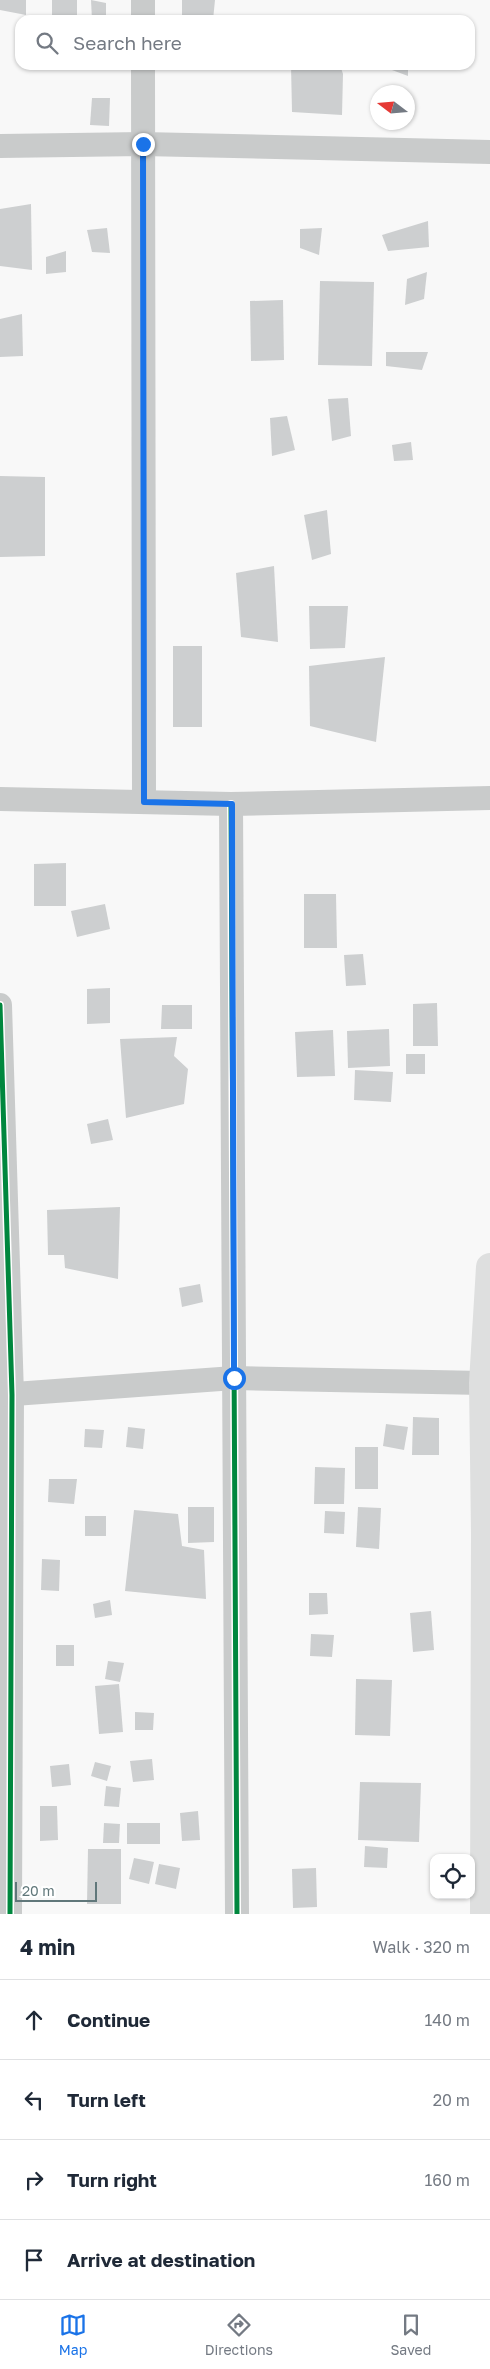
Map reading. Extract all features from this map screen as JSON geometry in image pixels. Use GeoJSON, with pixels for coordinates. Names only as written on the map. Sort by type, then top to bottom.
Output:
{"type":"FeatureCollection","features":[{"type":"Feature","properties":{"kind":"street"},"geometry":{"type":"LineString","coordinates":[[142,0],[143,15]]}},
{"type":"Feature","properties":{"kind":"street"},"geometry":{"type":"LineString","coordinates":[[143,70],[144,802]]}},
{"type":"Feature","properties":{"kind":"street"},"geometry":{"type":"LineString","coordinates":[[0,146],[143,144],[490,152]]}},
{"type":"Feature","properties":{"kind":"street"},"geometry":{"type":"LineString","coordinates":[[0,799],[232,804],[490,798]]}},
{"type":"Feature","properties":{"kind":"street"},"geometry":{"type":"LineString","coordinates":[[232,804],[237,1914]]}},
{"type":"Feature","properties":{"kind":"street"},"geometry":{"type":"LineString","coordinates":[[0,1005],[6,1395],[10,1914]]}},
{"type":"Feature","properties":{"kind":"street"},"geometry":{"type":"LineString","coordinates":[[484,1914],[488,1532],[483,1383],[490,1267]]}},
{"type":"Feature","properties":{"kind":"street"},"geometry":{"type":"LineString","coordinates":[[6,1395],[234,1378],[483,1383]]}},
{"type":"Feature","properties":{"kind":"building"},"geometry":{"type":"Polygon","coordinates":[[[0,0],[26,0],[26,15],[0,10],[0,0]]]}},
{"type":"Feature","properties":{"kind":"building"},"geometry":{"type":"Polygon","coordinates":[[[52,0],[77,0],[77,15],[52,15],[52,0]]]}},
{"type":"Feature","properties":{"kind":"building"},"geometry":{"type":"Polygon","coordinates":[[[91,0],[106,3],[106,15],[92,15],[91,0]]]}},
{"type":"Feature","properties":{"kind":"building"},"geometry":{"type":"Polygon","coordinates":[[[182,0],[215,0],[214,15],[182,15],[182,0]]]}},
{"type":"Feature","properties":{"kind":"building"},"geometry":{"type":"Polygon","coordinates":[[[291,70],[342,70],[342,115],[292,112],[291,70]]]}},
{"type":"Feature","properties":{"kind":"building"},"geometry":{"type":"Polygon","coordinates":[[[392,70],[408,70],[408,76],[392,70]]]}},
{"type":"Feature","properties":{"kind":"building"},"geometry":{"type":"Polygon","coordinates":[[[92,98],[110,98],[109,126],[90,125],[92,98]]]}},
{"type":"Feature","properties":{"kind":"building"},"geometry":{"type":"Polygon","coordinates":[[[31,204],[32,270],[0,266],[0,209],[31,204]]]}},
{"type":"Feature","properties":{"kind":"building"},"geometry":{"type":"Polygon","coordinates":[[[428,221],[429,247],[388,251],[382,235],[428,221]]]}},
{"type":"Feature","properties":{"kind":"building"},"geometry":{"type":"Polygon","coordinates":[[[107,228],[110,253],[92,252],[87,230],[107,228]]]}},
{"type":"Feature","properties":{"kind":"building"},"geometry":{"type":"Polygon","coordinates":[[[322,228],[319,255],[300,248],[300,229],[322,228]]]}},
{"type":"Feature","properties":{"kind":"building"},"geometry":{"type":"Polygon","coordinates":[[[66,251],[66,272],[46,274],[46,257],[66,251]]]}},
{"type":"Feature","properties":{"kind":"building"},"geometry":{"type":"Polygon","coordinates":[[[427,272],[424,299],[405,305],[407,279],[427,272]]]}},
{"type":"Feature","properties":{"kind":"building"},"geometry":{"type":"Polygon","coordinates":[[[320,281],[374,282],[372,366],[318,365],[320,281]]]}},
{"type":"Feature","properties":{"kind":"building"},"geometry":{"type":"Polygon","coordinates":[[[283,300],[284,360],[251,361],[250,301],[283,300]]]}},
{"type":"Feature","properties":{"kind":"building"},"geometry":{"type":"Polygon","coordinates":[[[22,314],[23,356],[0,357],[0,319],[22,314]]]}},
{"type":"Feature","properties":{"kind":"building"},"geometry":{"type":"Polygon","coordinates":[[[386,352],[428,352],[422,370],[386,366],[386,352]]]}},
{"type":"Feature","properties":{"kind":"building"},"geometry":{"type":"Polygon","coordinates":[[[348,398],[351,436],[332,441],[328,399],[348,398]]]}},
{"type":"Feature","properties":{"kind":"building"},"geometry":{"type":"Polygon","coordinates":[[[287,416],[295,450],[272,456],[270,418],[287,416]]]}},
{"type":"Feature","properties":{"kind":"building"},"geometry":{"type":"Polygon","coordinates":[[[411,442],[413,460],[394,461],[392,445],[411,442]]]}},
{"type":"Feature","properties":{"kind":"building"},"geometry":{"type":"Polygon","coordinates":[[[0,476],[45,477],[45,556],[0,557],[0,476]]]}},
{"type":"Feature","properties":{"kind":"building"},"geometry":{"type":"Polygon","coordinates":[[[327,510],[331,554],[312,560],[304,515],[327,510]]]}},
{"type":"Feature","properties":{"kind":"building"},"geometry":{"type":"Polygon","coordinates":[[[274,566],[278,642],[241,637],[236,573],[274,566]]]}},
{"type":"Feature","properties":{"kind":"building"},"geometry":{"type":"Polygon","coordinates":[[[309,606],[348,606],[345,648],[310,649],[309,606]]]}},
{"type":"Feature","properties":{"kind":"building"},"geometry":{"type":"Polygon","coordinates":[[[173,646],[202,646],[202,727],[173,727],[173,646]]]}},
{"type":"Feature","properties":{"kind":"building"},"geometry":{"type":"Polygon","coordinates":[[[385,657],[376,742],[310,726],[309,666],[385,657]]]}},
{"type":"Feature","properties":{"kind":"building"},"geometry":{"type":"Polygon","coordinates":[[[66,863],[66,906],[34,906],[34,864],[66,863]]]}},
{"type":"Feature","properties":{"kind":"building"},"geometry":{"type":"Polygon","coordinates":[[[304,894],[336,894],[337,948],[304,948],[304,894]]]}},
{"type":"Feature","properties":{"kind":"building"},"geometry":{"type":"Polygon","coordinates":[[[105,904],[110,929],[77,937],[71,911],[105,904]]]}},
{"type":"Feature","properties":{"kind":"building"},"geometry":{"type":"Polygon","coordinates":[[[363,954],[366,985],[346,986],[344,955],[363,954]]]}},
{"type":"Feature","properties":{"kind":"building"},"geometry":{"type":"Polygon","coordinates":[[[110,988],[110,1023],[87,1024],[87,989],[110,988]]]}},
{"type":"Feature","properties":{"kind":"building"},"geometry":{"type":"Polygon","coordinates":[[[437,1003],[438,1046],[413,1046],[413,1004],[437,1003]]]}},
{"type":"Feature","properties":{"kind":"building"},"geometry":{"type":"Polygon","coordinates":[[[162,1005],[192,1005],[192,1029],[161,1029],[162,1005]]]}},
{"type":"Feature","properties":{"kind":"building"},"geometry":{"type":"Polygon","coordinates":[[[389,1029],[390,1066],[348,1068],[347,1031],[389,1029]]]}},
{"type":"Feature","properties":{"kind":"building"},"geometry":{"type":"Polygon","coordinates":[[[333,1030],[335,1076],[297,1077],[295,1032],[333,1030]]]}},
{"type":"Feature","properties":{"kind":"building"},"geometry":{"type":"Polygon","coordinates":[[[177,1037],[174,1056],[188,1069],[184,1104],[126,1118],[120,1039],[177,1037]]]}},
{"type":"Feature","properties":{"kind":"building"},"geometry":{"type":"Polygon","coordinates":[[[406,1054],[425,1054],[425,1074],[406,1074],[406,1054]]]}},
{"type":"Feature","properties":{"kind":"building"},"geometry":{"type":"Polygon","coordinates":[[[355,1070],[393,1072],[391,1102],[354,1100],[355,1070]]]}},
{"type":"Feature","properties":{"kind":"building"},"geometry":{"type":"Polygon","coordinates":[[[108,1119],[113,1140],[91,1144],[87,1124],[108,1119]]]}},
{"type":"Feature","properties":{"kind":"building"},"geometry":{"type":"Polygon","coordinates":[[[120,1207],[118,1279],[65,1268],[64,1255],[48,1255],[47,1210],[120,1207]]]}},
{"type":"Feature","properties":{"kind":"building"},"geometry":{"type":"Polygon","coordinates":[[[200,1284],[203,1302],[182,1307],[179,1288],[200,1284]]]}},
{"type":"Feature","properties":{"kind":"building"},"geometry":{"type":"Polygon","coordinates":[[[413,1417],[439,1418],[439,1455],[412,1455],[413,1417]]]}},
{"type":"Feature","properties":{"kind":"building"},"geometry":{"type":"Polygon","coordinates":[[[386,1424],[408,1427],[404,1450],[383,1446],[386,1424]]]}},
{"type":"Feature","properties":{"kind":"building"},"geometry":{"type":"Polygon","coordinates":[[[128,1427],[145,1429],[143,1449],[126,1447],[128,1427]]]}},
{"type":"Feature","properties":{"kind":"building"},"geometry":{"type":"Polygon","coordinates":[[[85,1429],[104,1430],[102,1448],[84,1447],[85,1429]]]}},
{"type":"Feature","properties":{"kind":"building"},"geometry":{"type":"Polygon","coordinates":[[[355,1447],[378,1447],[378,1489],[355,1489],[355,1447]]]}},
{"type":"Feature","properties":{"kind":"building"},"geometry":{"type":"Polygon","coordinates":[[[315,1467],[345,1468],[344,1504],[314,1504],[315,1467]]]}},
{"type":"Feature","properties":{"kind":"building"},"geometry":{"type":"Polygon","coordinates":[[[49,1479],[77,1479],[74,1504],[48,1502],[49,1479]]]}},
{"type":"Feature","properties":{"kind":"building"},"geometry":{"type":"Polygon","coordinates":[[[188,1507],[214,1507],[214,1542],[188,1543],[188,1507]]]}},
{"type":"Feature","properties":{"kind":"building"},"geometry":{"type":"Polygon","coordinates":[[[358,1507],[381,1508],[379,1549],[356,1547],[358,1507]]]}},
{"type":"Feature","properties":{"kind":"building"},"geometry":{"type":"Polygon","coordinates":[[[134,1510],[178,1514],[182,1546],[204,1550],[206,1599],[125,1591],[134,1510]]]}},
{"type":"Feature","properties":{"kind":"building"},"geometry":{"type":"Polygon","coordinates":[[[325,1511],[345,1512],[344,1534],[324,1533],[325,1511]]]}},
{"type":"Feature","properties":{"kind":"building"},"geometry":{"type":"Polygon","coordinates":[[[85,1516],[106,1516],[106,1536],[85,1536],[85,1516]]]}},
{"type":"Feature","properties":{"kind":"building"},"geometry":{"type":"Polygon","coordinates":[[[42,1559],[60,1560],[59,1591],[41,1590],[42,1559]]]}},
{"type":"Feature","properties":{"kind":"building"},"geometry":{"type":"Polygon","coordinates":[[[309,1593],[327,1593],[328,1614],[309,1615],[309,1593]]]}},
{"type":"Feature","properties":{"kind":"building"},"geometry":{"type":"Polygon","coordinates":[[[110,1600],[112,1615],[95,1618],[93,1604],[110,1600]]]}},
{"type":"Feature","properties":{"kind":"building"},"geometry":{"type":"Polygon","coordinates":[[[431,1611],[434,1650],[413,1652],[410,1613],[431,1611]]]}},
{"type":"Feature","properties":{"kind":"building"},"geometry":{"type":"Polygon","coordinates":[[[311,1634],[334,1635],[332,1657],[310,1656],[311,1634]]]}},
{"type":"Feature","properties":{"kind":"building"},"geometry":{"type":"Polygon","coordinates":[[[56,1645],[74,1645],[74,1666],[56,1666],[56,1645]]]}},
{"type":"Feature","properties":{"kind":"building"},"geometry":{"type":"Polygon","coordinates":[[[108,1661],[124,1663],[120,1682],[105,1679],[108,1661]]]}},
{"type":"Feature","properties":{"kind":"building"},"geometry":{"type":"Polygon","coordinates":[[[356,1679],[392,1680],[390,1736],[355,1735],[356,1679]]]}},
{"type":"Feature","properties":{"kind":"building"},"geometry":{"type":"Polygon","coordinates":[[[119,1684],[123,1732],[99,1734],[95,1686],[119,1684]]]}},
{"type":"Feature","properties":{"kind":"building"},"geometry":{"type":"Polygon","coordinates":[[[135,1712],[154,1713],[153,1730],[135,1730],[135,1712]]]}},
{"type":"Feature","properties":{"kind":"building"},"geometry":{"type":"Polygon","coordinates":[[[152,1759],[154,1780],[133,1782],[130,1761],[152,1759]]]}},
{"type":"Feature","properties":{"kind":"building"},"geometry":{"type":"Polygon","coordinates":[[[95,1762],[111,1766],[107,1781],[91,1776],[95,1762]]]}},
{"type":"Feature","properties":{"kind":"building"},"geometry":{"type":"Polygon","coordinates":[[[69,1764],[71,1785],[52,1787],[50,1766],[69,1764]]]}},
{"type":"Feature","properties":{"kind":"building"},"geometry":{"type":"Polygon","coordinates":[[[360,1782],[421,1783],[419,1842],[358,1840],[360,1782]]]}},
{"type":"Feature","properties":{"kind":"building"},"geometry":{"type":"Polygon","coordinates":[[[106,1786],[121,1788],[119,1807],[104,1806],[106,1786]]]}},
{"type":"Feature","properties":{"kind":"building"},"geometry":{"type":"Polygon","coordinates":[[[40,1806],[57,1806],[58,1840],[40,1841],[40,1806]]]}},
{"type":"Feature","properties":{"kind":"building"},"geometry":{"type":"Polygon","coordinates":[[[198,1811],[200,1840],[182,1841],[180,1813],[198,1811]]]}},
{"type":"Feature","properties":{"kind":"building"},"geometry":{"type":"Polygon","coordinates":[[[104,1823],[120,1824],[119,1843],[103,1843],[104,1823]]]}},
{"type":"Feature","properties":{"kind":"building"},"geometry":{"type":"Polygon","coordinates":[[[127,1823],[160,1823],[160,1844],[127,1844],[127,1823]]]}},
{"type":"Feature","properties":{"kind":"building"},"geometry":{"type":"Polygon","coordinates":[[[365,1846],[388,1848],[387,1868],[364,1867],[365,1846]]]}},
{"type":"Feature","properties":{"kind":"building"},"geometry":{"type":"Polygon","coordinates":[[[88,1849],[121,1849],[121,1904],[87,1904],[88,1849]]]}},
{"type":"Feature","properties":{"kind":"building"},"geometry":{"type":"Polygon","coordinates":[[[134,1858],[154,1862],[149,1884],[129,1879],[134,1858]]]}},
{"type":"Feature","properties":{"kind":"building"},"geometry":{"type":"Polygon","coordinates":[[[159,1864],[180,1868],[176,1889],[155,1884],[159,1864]]]}},
{"type":"Feature","properties":{"kind":"building"},"geometry":{"type":"Polygon","coordinates":[[[316,1868],[317,1907],[293,1908],[292,1869],[316,1868]]]}},
{"type":"Feature","properties":{"kind":"cycle path"},"geometry":{"type":"LineString","coordinates":[[231,804],[237,1914]]}},
{"type":"Feature","properties":{"kind":"cycle path"},"geometry":{"type":"LineString","coordinates":[[0,1005],[12,1395],[10,1914]]}},
{"type":"Feature","properties":{"kind":"route"},"geometry":{"type":"LineString","coordinates":[[143,144],[144,802],[232,804],[234,1378]]}}]}
